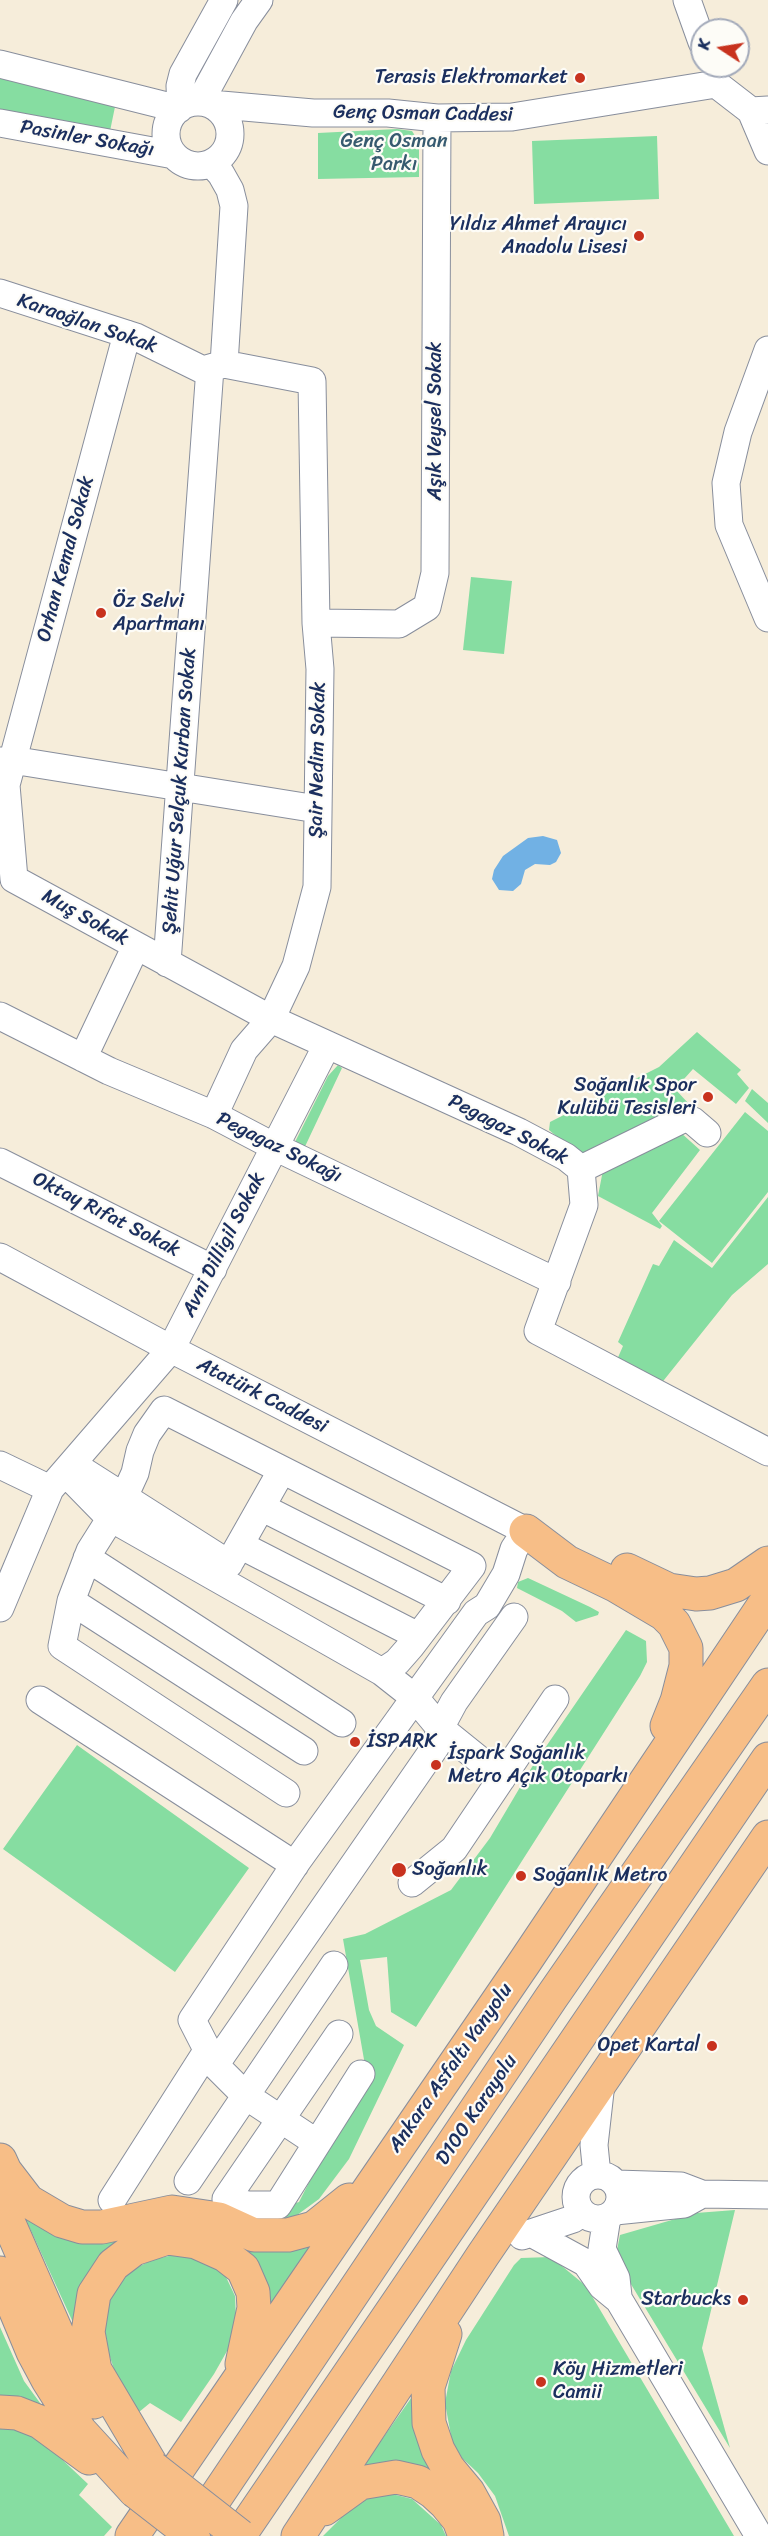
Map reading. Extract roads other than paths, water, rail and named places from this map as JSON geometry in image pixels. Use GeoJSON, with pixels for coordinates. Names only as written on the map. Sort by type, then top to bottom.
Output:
{"type":"FeatureCollection","features":[{"type":"Feature","properties":{"kind":"main road"},"geometry":{"type":"LineString","coordinates":[[520,1540],[583,1549],[669,1590],[696,1594],[710,1593],[736,1585],[768,1563]]}},
{"type":"Feature","properties":{"kind":"main road"},"geometry":{"type":"LineString","coordinates":[[520,1540],[615,1585],[664,1614],[680,1635],[686,1648],[683,1683],[644,1783]]}},
{"type":"Feature","properties":{"kind":"main road","name":"Ankara Asfaltı Yanyolu"},"geometry":{"type":"LineString","coordinates":[[132,2536],[373,2180],[524,1963],[768,1599]]}},
{"type":"Feature","properties":{"kind":"main road","name":"D100 Karayolu"},"geometry":{"type":"LineString","coordinates":[[191,2536],[551,1998],[768,1685]]}},
{"type":"Feature","properties":{"kind":"main road"},"geometry":{"type":"LineString","coordinates":[[0,2412],[16,2413],[40,2422],[240,2536],[768,1759]]}},
{"type":"Feature","properties":{"kind":"main road"},"geometry":{"type":"LineString","coordinates":[[303,2529],[483,2255],[768,1837]]}},
{"type":"Feature","properties":{"kind":"main road"},"geometry":{"type":"LineString","coordinates":[[0,2160],[5,2171],[28,2201],[62,2222],[82,2227],[102,2227],[172,2212],[219,2219],[254,2235],[288,2235],[314,2228],[373,2180]]}},
{"type":"Feature","properties":{"kind":"main road"},"geometry":{"type":"LineString","coordinates":[[0,2203],[71,2365],[144,2480],[191,2536]]}},
{"type":"Feature","properties":{"kind":"main road"},"geometry":{"type":"LineString","coordinates":[[144,2480],[95,2370],[88,2331],[94,2294],[113,2265],[134,2249],[167,2238],[196,2242],[225,2255],[243,2269],[253,2292],[254,2308],[238,2382]]}},
{"type":"Feature","properties":{"kind":"main road"},"geometry":{"type":"LineString","coordinates":[[0,2273],[33,2352],[80,2431],[144,2480]]}},
{"type":"Feature","properties":{"kind":"main road"},"geometry":{"type":"LineString","coordinates":[[465,2282],[436,2356],[428,2387],[429,2423],[438,2450],[448,2468],[468,2492],[484,2521],[487,2536]]}},
{"type":"Feature","properties":{"kind":"main road"},"geometry":{"type":"LineString","coordinates":[[303,2529],[360,2483],[396,2477],[418,2482],[433,2492],[447,2504],[459,2520],[465,2536]]}},
{"type":"Feature","properties":{"kind":"street"},"geometry":{"type":"LineString","coordinates":[[224,0],[183,74],[180,86],[193,106],[219,110],[230,129],[230,140],[226,150],[211,163],[192,165],[174,155],[166,137],[167,126],[172,116],[193,106],[259,0]]}},
{"type":"Feature","properties":{"kind":"street"},"geometry":{"type":"LineString","coordinates":[[687,0],[693,18]]}},
{"type":"Feature","properties":{"kind":"street","name":"Genç Osman Caddesi"},"geometry":{"type":"LineString","coordinates":[[0,64],[193,106],[312,113],[388,113],[437,118],[512,117],[699,78]]}},
{"type":"Feature","properties":{"kind":"street","name":"Genç Osman Caddesi"},"geometry":{"type":"LineString","coordinates":[[717,78],[759,111]]}},
{"type":"Feature","properties":{"kind":"street"},"geometry":{"type":"LineString","coordinates":[[759,111],[768,151]]}},
{"type":"Feature","properties":{"kind":"street","name":"Aşık Veysel Sokak"},"geometry":{"type":"LineString","coordinates":[[316,623],[399,624],[427,607],[435,573],[437,118]]}},
{"type":"Feature","properties":{"kind":"street","name":"Pasinler Sokağı"},"geometry":{"type":"LineString","coordinates":[[0,123],[174,155]]}},
{"type":"Feature","properties":{"kind":"street","name":"Şehit Uğur Selçuk Kurban Sokak"},"geometry":{"type":"LineString","coordinates":[[167,963],[217,366],[234,206],[230,190],[221,174],[211,163]]}},
{"type":"Feature","properties":{"kind":"street","name":"Karaoğlan Sokak"},"geometry":{"type":"LineString","coordinates":[[0,293],[127,334],[203,370],[217,366],[312,381]]}},
{"type":"Feature","properties":{"kind":"street","name":"Orhan Kemal Sokak"},"geometry":{"type":"LineString","coordinates":[[6,768],[127,334]]}},
{"type":"Feature","properties":{"kind":"street"},"geometry":{"type":"LineString","coordinates":[[768,350],[738,432],[726,483],[729,525],[768,618]]}},
{"type":"Feature","properties":{"kind":"street","name":"Şair Nedim Sokak"},"geometry":{"type":"LineString","coordinates":[[214,1115],[244,1050],[271,1019],[296,966],[317,887],[320,669],[316,623],[312,381]]}},
{"type":"Feature","properties":{"kind":"street"},"geometry":{"type":"LineString","coordinates":[[6,768],[180,787],[317,809]]}},
{"type":"Feature","properties":{"kind":"street","name":"Muş Sokak"},"geometry":{"type":"LineString","coordinates":[[6,768],[14,879],[271,1019]]}},
{"type":"Feature","properties":{"kind":"street"},"geometry":{"type":"LineString","coordinates":[[83,1058],[136,946]]}},
{"type":"Feature","properties":{"kind":"street","name":"Pegagaz Sokağı"},"geometry":{"type":"LineString","coordinates":[[0,1016],[83,1058],[214,1115],[275,1147],[557,1282]]}},
{"type":"Feature","properties":{"kind":"street","name":"Pegagaz Sokak"},"geometry":{"type":"LineString","coordinates":[[271,1019],[519,1132],[566,1157],[581,1169],[584,1205],[538,1331],[768,1452]]}},
{"type":"Feature","properties":{"kind":"street","name":"Avni Dilligil Sokak"},"geometry":{"type":"LineString","coordinates":[[0,1608],[62,1475],[171,1349],[327,1045]]}},
{"type":"Feature","properties":{"kind":"street"},"geometry":{"type":"LineString","coordinates":[[581,1169],[685,1118],[693,1121],[707,1133]]}},
{"type":"Feature","properties":{"kind":"street","name":"Oktay Rıfat Sokak"},"geometry":{"type":"LineString","coordinates":[[0,1162],[213,1269]]}},
{"type":"Feature","properties":{"kind":"street","name":"Atatürk Caddesi"},"geometry":{"type":"LineString","coordinates":[[0,1257],[520,1540]]}},
{"type":"Feature","properties":{"kind":"street"},"geometry":{"type":"LineString","coordinates":[[286,1793],[62,1646],[71,1601],[87,1557],[135,1473],[147,1434],[164,1410],[472,1566],[447,1601],[397,1662],[382,1672]]}},
{"type":"Feature","properties":{"kind":"street"},"geometry":{"type":"LineString","coordinates":[[0,1465],[62,1475],[116,1507],[229,1563],[418,1636]]}},
{"type":"Feature","properties":{"kind":"street"},"geometry":{"type":"LineString","coordinates":[[229,1563],[282,1470]]}},
{"type":"Feature","properties":{"kind":"street"},"geometry":{"type":"LineString","coordinates":[[261,1508],[447,1601]]}},
{"type":"Feature","properties":{"kind":"street"},"geometry":{"type":"LineString","coordinates":[[317,2143],[246,2096],[211,2058],[192,2020],[295,1865],[476,1612],[477,1600],[497,1565],[520,1540]]}},
{"type":"Feature","properties":{"kind":"street"},"geometry":{"type":"LineString","coordinates":[[87,1557],[342,1723]]}},
{"type":"Feature","properties":{"kind":"street"},"geometry":{"type":"LineString","coordinates":[[229,1563],[382,1672],[415,1698],[440,1728],[502,1778]]}},
{"type":"Feature","properties":{"kind":"street"},"geometry":{"type":"LineString","coordinates":[[71,1601],[303,1751]]}},
{"type":"Feature","properties":{"kind":"street"},"geometry":{"type":"LineString","coordinates":[[112,2200],[211,2058],[243,2024],[436,1746],[440,1728],[454,1702],[514,1617]]}},
{"type":"Feature","properties":{"kind":"street"},"geometry":{"type":"LineString","coordinates":[[412,1883],[453,1849],[555,1699]]}},
{"type":"Feature","properties":{"kind":"street"},"geometry":{"type":"LineString","coordinates":[[40,1700],[295,1865]]}},
{"type":"Feature","properties":{"kind":"street"},"geometry":{"type":"LineString","coordinates":[[188,2181],[334,1965]]}},
{"type":"Feature","properties":{"kind":"street"},"geometry":{"type":"LineString","coordinates":[[243,2024],[278,2048]]}},
{"type":"Feature","properties":{"kind":"street"},"geometry":{"type":"LineString","coordinates":[[339,2034],[226,2199],[248,2205],[278,2205],[361,2074]]}},
{"type":"Feature","properties":{"kind":"street"},"geometry":{"type":"LineString","coordinates":[[586,2263],[594,2215],[620,2197],[606,2180],[594,2145],[601,2083]]}},
{"type":"Feature","properties":{"kind":"street"},"geometry":{"type":"LineString","coordinates":[[594,2215],[578,2207],[577,2192],[584,2180],[681,2186],[702,2193],[768,2195]]}},
{"type":"Feature","properties":{"kind":"street"},"geometry":{"type":"LineString","coordinates":[[483,2255],[504,2242],[594,2215],[684,2204],[702,2193]]}},
{"type":"Feature","properties":{"kind":"street"},"geometry":{"type":"LineString","coordinates":[[594,2215],[602,2249],[616,2278],[619,2300]]}},
{"type":"Feature","properties":{"kind":"street"},"geometry":{"type":"LineString","coordinates":[[531,2233],[586,2263],[602,2286],[619,2300],[759,2536]]}},
{"type":"Feature","properties":{"kind":"water"},"geometry":{"type":"Polygon","coordinates":[[[543,836],[557,840],[561,853],[556,862],[550,865],[535,864],[525,870],[521,884],[513,891],[499,890],[492,879],[494,870],[503,856],[528,838],[543,836]]]}},
{"type":"Feature","properties":{"kind":"place","name":"Terasis Elektromarket"},"geometry":{"type":"Point","coordinates":[580,78]}},
{"type":"Feature","properties":{"kind":"place","name":"Yıldız Ahmet Arayıcı Anadolu Lisesi"},"geometry":{"type":"Point","coordinates":[639,236]}},
{"type":"Feature","properties":{"kind":"place","name":"Öz Selvi Apartmanı"},"geometry":{"type":"Point","coordinates":[101,613]}},
{"type":"Feature","properties":{"kind":"place","name":"Soğanlık Spor Kulübü Tesisleri"},"geometry":{"type":"Point","coordinates":[708,1097]}},
{"type":"Feature","properties":{"kind":"place","name":"İSPARK"},"geometry":{"type":"Point","coordinates":[355,1742]}},
{"type":"Feature","properties":{"kind":"place","name":"İspark Soğanlık Metro Açık Otoparkı"},"geometry":{"type":"Point","coordinates":[436,1765]}},
{"type":"Feature","properties":{"kind":"place","name":"Soğanlık"},"geometry":{"type":"Point","coordinates":[399,1870]}},
{"type":"Feature","properties":{"kind":"place","name":"Soğanlık Metro"},"geometry":{"type":"Point","coordinates":[521,1876]}},
{"type":"Feature","properties":{"kind":"place","name":"Opet Kartal"},"geometry":{"type":"Point","coordinates":[712,2046]}},
{"type":"Feature","properties":{"kind":"place","name":"Starbucks"},"geometry":{"type":"Point","coordinates":[743,2300]}},
{"type":"Feature","properties":{"kind":"place","name":"Köy Hizmetleri Camii"},"geometry":{"type":"Point","coordinates":[541,2382]}},
{"type":"Feature","properties":{"kind":"park label","name":"Genç Osman Parkı"},"geometry":{"type":"Point","coordinates":[394,154]}}]}
